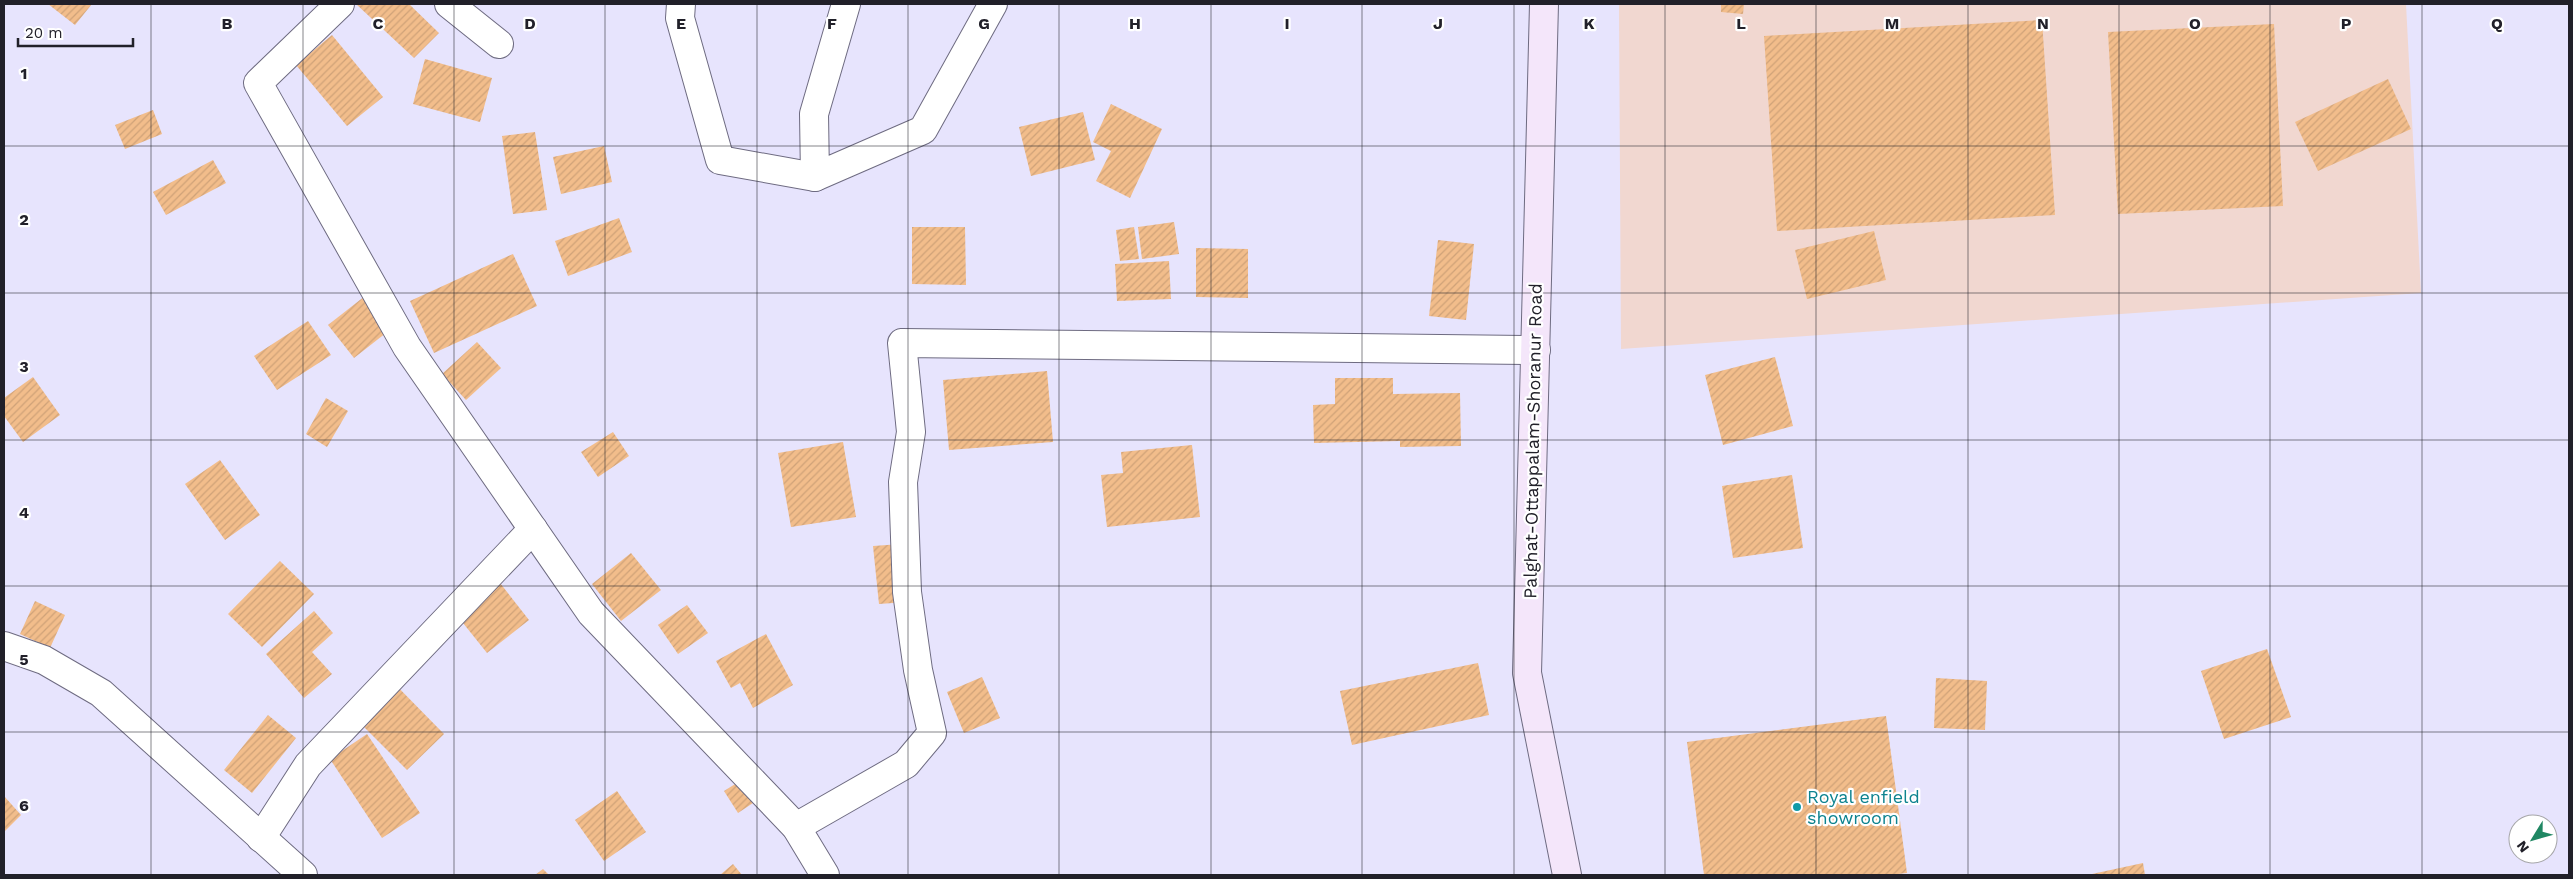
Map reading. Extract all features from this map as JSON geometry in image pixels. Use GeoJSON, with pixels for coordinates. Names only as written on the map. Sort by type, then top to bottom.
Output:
{"type":"FeatureCollection","features":[{"type":"Feature","properties":{"kind":"main road","name":"Palghat-Ottappalam-Shoranur Road"},"geometry":{"type":"LineString","coordinates":[[1544,4],[1528,673],[1566,875]]}},
{"type":"Feature","properties":{"kind":"street"},"geometry":{"type":"LineString","coordinates":[[340,4],[258,83],[408,347],[591,613],[796,827],[826,875]]}},
{"type":"Feature","properties":{"kind":"street"},"geometry":{"type":"LineString","coordinates":[[449,4],[499,44]]}},
{"type":"Feature","properties":{"kind":"street"},"geometry":{"type":"LineString","coordinates":[[680,4],[680,18],[720,160],[815,177],[923,130],[993,4]]}},
{"type":"Feature","properties":{"kind":"street"},"geometry":{"type":"LineString","coordinates":[[815,177],[814,114],[846,4]]}},
{"type":"Feature","properties":{"kind":"street"},"geometry":{"type":"LineString","coordinates":[[796,827],[906,764],[932,733],[918,670],[907,592],[903,482],[911,432],[902,343],[1536,350]]}},
{"type":"Feature","properties":{"kind":"street"},"geometry":{"type":"LineString","coordinates":[[261,838],[308,765],[533,529]]}},
{"type":"Feature","properties":{"kind":"street"},"geometry":{"type":"LineString","coordinates":[[4,646],[44,660],[101,693],[303,875]]}},
{"type":"Feature","properties":{"kind":"shaded area"},"geometry":{"type":"Polygon","coordinates":[[[1619,4],[2406,4],[2421,293],[1621,349],[1619,4]]]}},
{"type":"Feature","properties":{"kind":"building"},"geometry":{"type":"Polygon","coordinates":[[[48,4],[92,4],[75,25],[48,4]]]}},
{"type":"Feature","properties":{"kind":"building"},"geometry":{"type":"Polygon","coordinates":[[[356,4],[409,4],[439,33],[414,58],[356,4]]]}},
{"type":"Feature","properties":{"kind":"building"},"geometry":{"type":"Polygon","coordinates":[[[1721,4],[1744,4],[1743,14],[1721,12],[1721,4]]]}},
{"type":"Feature","properties":{"kind":"building"},"geometry":{"type":"Polygon","coordinates":[[[2042,20],[2055,215],[1777,231],[1764,36],[2042,20]]]}},
{"type":"Feature","properties":{"kind":"building"},"geometry":{"type":"Polygon","coordinates":[[[2274,24],[2283,206],[2118,214],[2108,32],[2274,24]]]}},
{"type":"Feature","properties":{"kind":"building"},"geometry":{"type":"Polygon","coordinates":[[[332,35],[383,97],[347,126],[296,65],[332,35]]]}},
{"type":"Feature","properties":{"kind":"building"},"geometry":{"type":"Polygon","coordinates":[[[425,59],[492,78],[480,122],[413,104],[425,59]]]}},
{"type":"Feature","properties":{"kind":"building"},"geometry":{"type":"Polygon","coordinates":[[[2388,79],[2411,129],[2318,171],[2295,122],[2388,79]]]}},
{"type":"Feature","properties":{"kind":"building"},"geometry":{"type":"Polygon","coordinates":[[[1111,104],[1162,129],[1130,198],[1096,181],[1111,151],[1093,142],[1111,104]]]}},
{"type":"Feature","properties":{"kind":"building"},"geometry":{"type":"Polygon","coordinates":[[[153,110],[162,134],[125,149],[115,125],[153,110]]]}},
{"type":"Feature","properties":{"kind":"building"},"geometry":{"type":"Polygon","coordinates":[[[1083,112],[1095,160],[1031,176],[1019,127],[1083,112]]]}},
{"type":"Feature","properties":{"kind":"building"},"geometry":{"type":"Polygon","coordinates":[[[535,132],[547,210],[513,214],[502,136],[535,132]]]}},
{"type":"Feature","properties":{"kind":"building"},"geometry":{"type":"Polygon","coordinates":[[[604,146],[612,182],[561,194],[553,157],[604,146]]]}},
{"type":"Feature","properties":{"kind":"building"},"geometry":{"type":"Polygon","coordinates":[[[213,160],[226,183],[166,215],[153,192],[213,160]]]}},
{"type":"Feature","properties":{"kind":"building"},"geometry":{"type":"Polygon","coordinates":[[[619,218],[632,252],[568,276],[555,241],[619,218]]]}},
{"type":"Feature","properties":{"kind":"building"},"geometry":{"type":"Polygon","coordinates":[[[1174,222],[1179,254],[1142,259],[1138,227],[1174,222]]]}},
{"type":"Feature","properties":{"kind":"building"},"geometry":{"type":"Polygon","coordinates":[[[912,227],[965,227],[966,285],[912,284],[912,227]]]}},
{"type":"Feature","properties":{"kind":"building"},"geometry":{"type":"Polygon","coordinates":[[[1134,227],[1139,259],[1120,261],[1116,230],[1134,227]]]}},
{"type":"Feature","properties":{"kind":"building"},"geometry":{"type":"Polygon","coordinates":[[[1874,231],[1886,280],[1807,299],[1795,250],[1874,231]]]}},
{"type":"Feature","properties":{"kind":"building"},"geometry":{"type":"Polygon","coordinates":[[[1438,240],[1474,244],[1466,320],[1429,316],[1438,240]]]}},
{"type":"Feature","properties":{"kind":"building"},"geometry":{"type":"Polygon","coordinates":[[[1196,248],[1248,249],[1248,298],[1196,297],[1196,248]]]}},
{"type":"Feature","properties":{"kind":"building"},"geometry":{"type":"Polygon","coordinates":[[[513,254],[537,306],[434,353],[410,301],[513,254]]]}},
{"type":"Feature","properties":{"kind":"building"},"geometry":{"type":"Polygon","coordinates":[[[1169,261],[1171,299],[1117,301],[1115,264],[1169,261]]]}},
{"type":"Feature","properties":{"kind":"building"},"geometry":{"type":"Polygon","coordinates":[[[365,296],[391,329],[354,358],[328,325],[365,296]]]}},
{"type":"Feature","properties":{"kind":"building"},"geometry":{"type":"Polygon","coordinates":[[[308,321],[331,355],[277,390],[254,356],[308,321]]]}},
{"type":"Feature","properties":{"kind":"building"},"geometry":{"type":"Polygon","coordinates":[[[477,342],[501,368],[466,400],[442,374],[477,342]]]}},
{"type":"Feature","properties":{"kind":"building"},"geometry":{"type":"Polygon","coordinates":[[[1775,357],[1793,426],[1723,445],[1705,375],[1775,357]]]}},
{"type":"Feature","properties":{"kind":"building"},"geometry":{"type":"Polygon","coordinates":[[[1047,371],[1053,442],[949,450],[943,380],[1047,371]]]}},
{"type":"Feature","properties":{"kind":"building"},"geometry":{"type":"Polygon","coordinates":[[[33,377],[60,415],[23,442],[4,416],[4,398],[33,377]]]}},
{"type":"Feature","properties":{"kind":"building"},"geometry":{"type":"Polygon","coordinates":[[[1335,378],[1393,378],[1393,394],[1460,393],[1461,446],[1400,447],[1400,441],[1314,443],[1313,405],[1335,404],[1335,378]]]}},
{"type":"Feature","properties":{"kind":"building"},"geometry":{"type":"Polygon","coordinates":[[[326,398],[348,411],[327,447],[306,434],[326,398]]]}},
{"type":"Feature","properties":{"kind":"building"},"geometry":{"type":"Polygon","coordinates":[[[613,432],[629,456],[598,477],[581,452],[613,432]]]}},
{"type":"Feature","properties":{"kind":"building"},"geometry":{"type":"Polygon","coordinates":[[[843,442],[856,517],[791,527],[778,453],[843,442]]]}},
{"type":"Feature","properties":{"kind":"building"},"geometry":{"type":"Polygon","coordinates":[[[1192,445],[1200,517],[1107,527],[1101,475],[1123,473],[1121,452],[1192,445]]]}},
{"type":"Feature","properties":{"kind":"building"},"geometry":{"type":"Polygon","coordinates":[[[220,460],[260,515],[225,540],[185,484],[220,460]]]}},
{"type":"Feature","properties":{"kind":"building"},"geometry":{"type":"Polygon","coordinates":[[[1792,475],[1803,548],[1733,558],[1722,486],[1792,475]]]}},
{"type":"Feature","properties":{"kind":"building"},"geometry":{"type":"Polygon","coordinates":[[[901,544],[907,602],[879,604],[873,546],[901,544]]]}},
{"type":"Feature","properties":{"kind":"building"},"geometry":{"type":"Polygon","coordinates":[[[631,553],[661,590],[621,621],[592,584],[631,553]]]}},
{"type":"Feature","properties":{"kind":"building"},"geometry":{"type":"Polygon","coordinates":[[[280,561],[314,594],[262,647],[228,614],[280,561]]]}},
{"type":"Feature","properties":{"kind":"building"},"geometry":{"type":"Polygon","coordinates":[[[493,574],[529,620],[487,653],[451,608],[493,574]]]}},
{"type":"Feature","properties":{"kind":"building"},"geometry":{"type":"Polygon","coordinates":[[[35,601],[65,615],[50,648],[20,634],[35,601]]]}},
{"type":"Feature","properties":{"kind":"building"},"geometry":{"type":"Polygon","coordinates":[[[687,605],[708,633],[678,654],[658,625],[687,605]]]}},
{"type":"Feature","properties":{"kind":"building"},"geometry":{"type":"Polygon","coordinates":[[[314,611],[333,633],[312,652],[332,674],[304,698],[266,654],[314,611]]]}},
{"type":"Feature","properties":{"kind":"building"},"geometry":{"type":"Polygon","coordinates":[[[766,634],[793,685],[753,708],[740,683],[731,688],[716,661],[766,634]]]}},
{"type":"Feature","properties":{"kind":"building"},"geometry":{"type":"Polygon","coordinates":[[[2267,649],[2291,717],[2224,739],[2201,671],[2267,649]]]}},
{"type":"Feature","properties":{"kind":"building"},"geometry":{"type":"Polygon","coordinates":[[[1478,663],[1489,715],[1352,745],[1340,691],[1478,663]]]}},
{"type":"Feature","properties":{"kind":"building"},"geometry":{"type":"Polygon","coordinates":[[[386,675],[444,734],[407,770],[349,712],[386,675]]]}},
{"type":"Feature","properties":{"kind":"building"},"geometry":{"type":"Polygon","coordinates":[[[982,677],[1000,718],[964,733],[947,692],[982,677]]]}},
{"type":"Feature","properties":{"kind":"building"},"geometry":{"type":"Polygon","coordinates":[[[1936,678],[1987,681],[1985,730],[1934,728],[1936,678]]]}},
{"type":"Feature","properties":{"kind":"building"},"geometry":{"type":"Polygon","coordinates":[[[268,715],[296,738],[252,793],[224,770],[268,715]]]}},
{"type":"Feature","properties":{"kind":"building","name":"Royal enfield showroom"},"geometry":{"type":"Polygon","coordinates":[[[1886,716],[1907,873],[1889,875],[1704,875],[1687,742],[1886,716]]]}},
{"type":"Feature","properties":{"kind":"building"},"geometry":{"type":"Polygon","coordinates":[[[367,734],[420,813],[382,838],[330,759],[367,734]]]}},
{"type":"Feature","properties":{"kind":"building"},"geometry":{"type":"Polygon","coordinates":[[[748,776],[762,797],[738,813],[724,791],[748,776]]]}},
{"type":"Feature","properties":{"kind":"building"},"geometry":{"type":"Polygon","coordinates":[[[617,791],[646,832],[604,861],[575,820],[617,791]]]}},
{"type":"Feature","properties":{"kind":"building"},"geometry":{"type":"Polygon","coordinates":[[[4,796],[21,815],[4,832],[4,796]]]}},
{"type":"Feature","properties":{"kind":"building"},"geometry":{"type":"Polygon","coordinates":[[[2143,863],[2145,875],[2092,875],[2092,874],[2143,863]]]}},
{"type":"Feature","properties":{"kind":"building"},"geometry":{"type":"Polygon","coordinates":[[[733,864],[742,875],[720,875],[733,864]]]}},
{"type":"Feature","properties":{"kind":"building"},"geometry":{"type":"Polygon","coordinates":[[[543,869],[549,875],[535,875],[543,869]]]}},
{"type":"Feature","properties":{"kind":"place","name":"Royal enfield showroom"},"geometry":{"type":"Point","coordinates":[1797,807]}}]}
